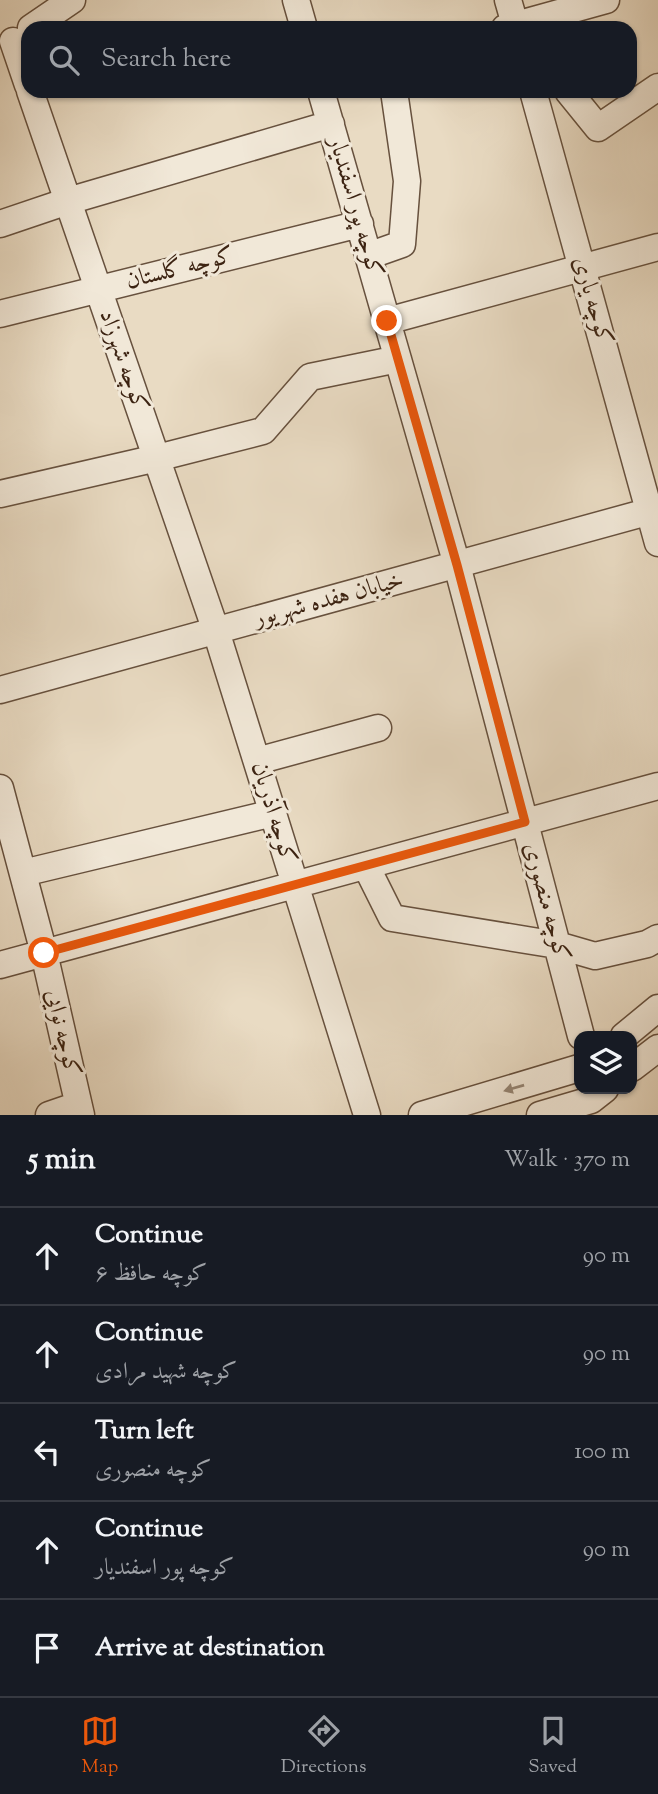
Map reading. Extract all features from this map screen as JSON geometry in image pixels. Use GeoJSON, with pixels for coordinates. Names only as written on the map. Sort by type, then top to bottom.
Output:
{"type":"FeatureCollection","features":[{"type":"Feature","properties":{"kind":"street"},"geometry":{"type":"LineString","coordinates":[[41,21],[72,0]]}},
{"type":"Feature","properties":{"kind":"street"},"geometry":{"type":"LineString","coordinates":[[296,0],[302,21]]}},
{"type":"Feature","properties":{"kind":"street"},"geometry":{"type":"LineString","coordinates":[[508,0],[512,21]]}},
{"type":"Feature","properties":{"kind":"street"},"geometry":{"type":"LineString","coordinates":[[534,21],[606,0]]}},
{"type":"Feature","properties":{"kind":"street"},"geometry":{"type":"LineString","coordinates":[[573,98],[597,128],[658,87]]}},
{"type":"Feature","properties":{"kind":"street","name":"کوچه شهرزاد"},"geometry":{"type":"LineString","coordinates":[[32,98],[216,631]]}},
{"type":"Feature","properties":{"kind":"street","name":"کوچه پور اسفندیار"},"geometry":{"type":"LineString","coordinates":[[323,98],[457,565]]}},
{"type":"Feature","properties":{"kind":"street"},"geometry":{"type":"LineString","coordinates":[[369,256],[402,244],[407,181],[395,98]]}},
{"type":"Feature","properties":{"kind":"street","name":"کوچه یاری"},"geometry":{"type":"LineString","coordinates":[[535,98],[654,510],[658,543]]}},
{"type":"Feature","properties":{"kind":"street"},"geometry":{"type":"LineString","coordinates":[[0,224],[68,201],[331,124]]}},
{"type":"Feature","properties":{"kind":"street","name":"کوچه گلستان"},"geometry":{"type":"LineString","coordinates":[[0,314],[359,224]]}},
{"type":"Feature","properties":{"kind":"street"},"geometry":{"type":"LineString","coordinates":[[387,321],[658,247]]}},
{"type":"Feature","properties":{"kind":"street"},"geometry":{"type":"LineString","coordinates":[[0,494],[263,431],[310,377],[398,359]]}},
{"type":"Feature","properties":{"kind":"street","name":"خیابان هفده شهریور"},"geometry":{"type":"LineString","coordinates":[[0,690],[654,510]]}},
{"type":"Feature","properties":{"kind":"street","name":"کوچه منصوری"},"geometry":{"type":"LineString","coordinates":[[457,565],[581,1031]]}},
{"type":"Feature","properties":{"kind":"street","name":"کوچه آذریان"},"geometry":{"type":"LineString","coordinates":[[216,631],[366,1115]]}},
{"type":"Feature","properties":{"kind":"street"},"geometry":{"type":"LineString","coordinates":[[257,761],[378,728]]}},
{"type":"Feature","properties":{"kind":"street"},"geometry":{"type":"LineString","coordinates":[[0,965],[658,786]]}},
{"type":"Feature","properties":{"kind":"street","name":"کوچه نوایی"},"geometry":{"type":"LineString","coordinates":[[0,788],[44,953],[79,1110]]}},
{"type":"Feature","properties":{"kind":"street"},"geometry":{"type":"LineString","coordinates":[[23,873],[273,813]]}},
{"type":"Feature","properties":{"kind":"street"},"geometry":{"type":"LineString","coordinates":[[366,866],[392,918],[557,946],[596,956],[647,944],[658,938]]}},
{"type":"Feature","properties":{"kind":"street"},"geometry":{"type":"LineString","coordinates":[[630,1031],[658,1008]]}},
{"type":"Feature","properties":{"kind":"street"},"geometry":{"type":"LineString","coordinates":[[637,1064],[658,1048]]}},
{"type":"Feature","properties":{"kind":"street"},"geometry":{"type":"LineString","coordinates":[[422,1115],[574,1069]]}},
{"type":"Feature","properties":{"kind":"street"},"geometry":{"type":"LineString","coordinates":[[540,1115],[597,1101]]}},
{"type":"Feature","properties":{"kind":"street"},"geometry":{"type":"LineString","coordinates":[[49,1115],[79,1110]]}},
{"type":"Feature","properties":{"kind":"route"},"geometry":{"type":"LineString","coordinates":[[44,953],[525,822],[457,565],[387,321]]}}]}
